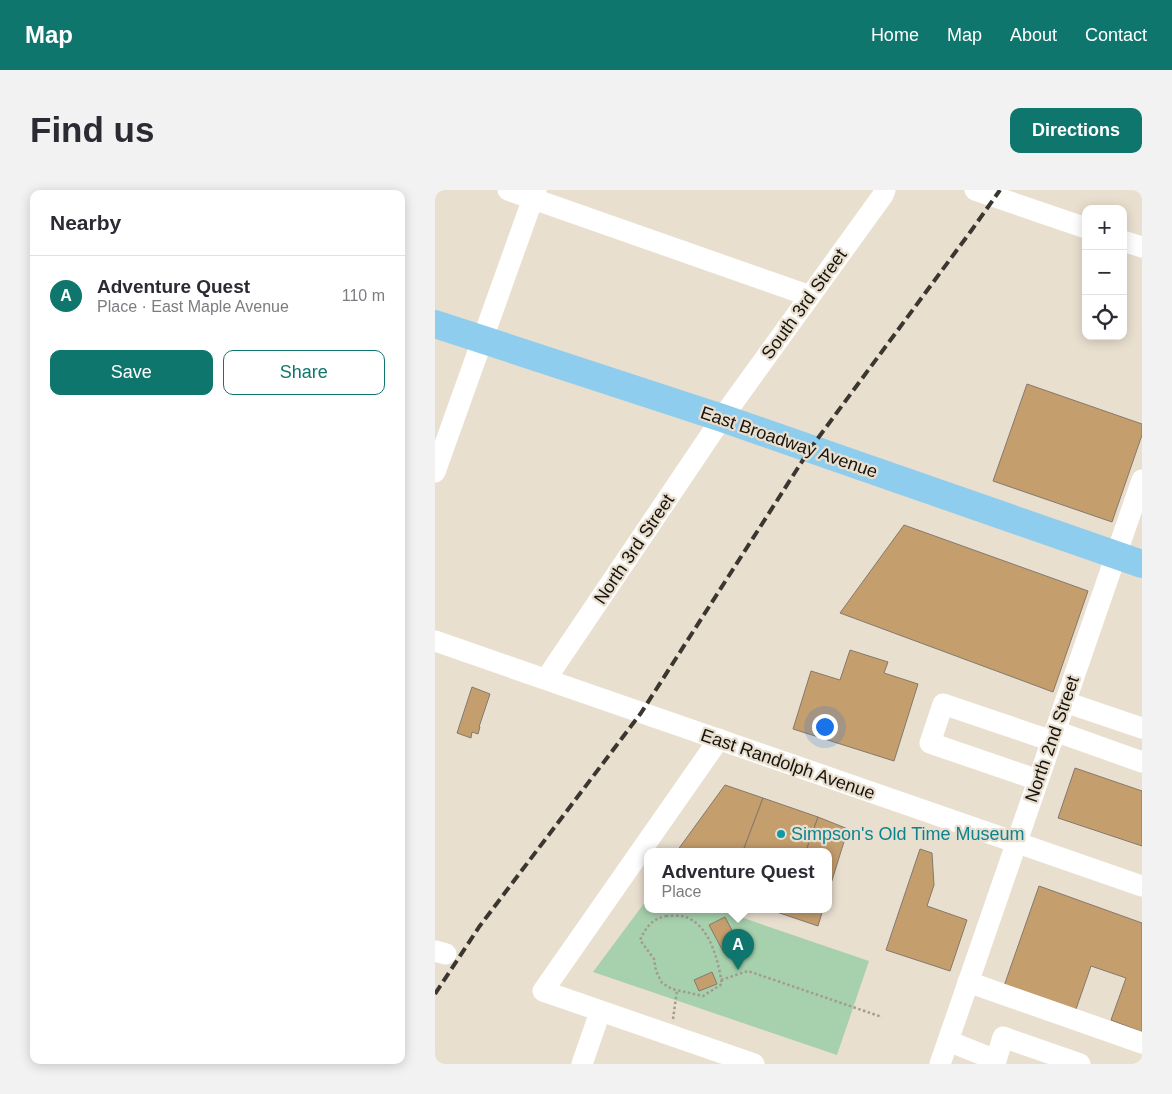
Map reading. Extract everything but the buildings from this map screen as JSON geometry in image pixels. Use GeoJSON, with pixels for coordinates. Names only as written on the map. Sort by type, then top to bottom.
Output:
{"type":"FeatureCollection","features":[{"type":"Feature","properties":{"kind":"main road","name":"East Broadway Avenue"},"geometry":{"type":"LineString","coordinates":[[435,324],[722,418],[1142,564]]}},
{"type":"Feature","properties":{"kind":"street"},"geometry":{"type":"LineString","coordinates":[[508,190],[534,194],[810,296]]}},
{"type":"Feature","properties":{"kind":"street","name":"South 3rd Street"},"geometry":{"type":"LineString","coordinates":[[722,418],[885,190]]}},
{"type":"Feature","properties":{"kind":"street"},"geometry":{"type":"LineString","coordinates":[[975,190],[1082,227]]}},
{"type":"Feature","properties":{"kind":"street"},"geometry":{"type":"LineString","coordinates":[[435,472],[534,194]]}},
{"type":"Feature","properties":{"kind":"street"},"geometry":{"type":"LineString","coordinates":[[1127,242],[1142,248]]}},
{"type":"Feature","properties":{"kind":"street","name":"North 3rd Street"},"geometry":{"type":"LineString","coordinates":[[546,679],[722,418]]}},
{"type":"Feature","properties":{"kind":"street","name":"North 2nd Street"},"geometry":{"type":"LineString","coordinates":[[940,1064],[1142,480]]}},
{"type":"Feature","properties":{"kind":"street","name":"East Randolph Avenue"},"geometry":{"type":"LineString","coordinates":[[435,640],[1142,886]]}},
{"type":"Feature","properties":{"kind":"street"},"geometry":{"type":"LineString","coordinates":[[1065,702],[1142,728]]}},
{"type":"Feature","properties":{"kind":"street"},"geometry":{"type":"LineString","coordinates":[[1038,780],[930,743],[943,704],[1142,762]]}},
{"type":"Feature","properties":{"kind":"street"},"geometry":{"type":"LineString","coordinates":[[719,740],[543,991],[754,1064]]}},
{"type":"Feature","properties":{"kind":"street"},"geometry":{"type":"LineString","coordinates":[[968,982],[1142,1043]]}},
{"type":"Feature","properties":{"kind":"street"},"geometry":{"type":"LineString","coordinates":[[582,1064],[600,1012]]}},
{"type":"Feature","properties":{"kind":"street"},"geometry":{"type":"LineString","coordinates":[[948,1040],[995,1062],[1003,1037],[1080,1064]]}},
{"type":"Feature","properties":{"kind":"path"},"geometry":{"type":"LineString","coordinates":[[666,916],[685,916],[698,926],[707,937],[718,962],[722,984],[703,996],[677,990],[662,983],[656,971],[654,959],[640,940],[645,930],[655,919],[666,916]]}},
{"type":"Feature","properties":{"kind":"path"},"geometry":{"type":"LineString","coordinates":[[721,980],[749,971],[882,1017]]}},
{"type":"Feature","properties":{"kind":"path"},"geometry":{"type":"LineString","coordinates":[[671,1036],[677,990]]}},
{"type":"Feature","properties":{"kind":"green space"},"geometry":{"type":"Polygon","coordinates":[[[644,903],[644,913],[729,913],[869,961],[837,1055],[593,972],[644,903]]]}},
{"type":"Feature","properties":{"kind":"railway"},"geometry":{"type":"LineString","coordinates":[[435,994],[479,927],[641,713],[810,449],[1000,190]]}},
{"type":"Feature","properties":{"kind":"place","name":"Simpson's Old Time Museum"},"geometry":{"type":"Point","coordinates":[781,834]}},
{"type":"Feature","properties":{"kind":"place","name":"Adventure Quest"},"geometry":{"type":"Point","coordinates":[738,970]}}]}
